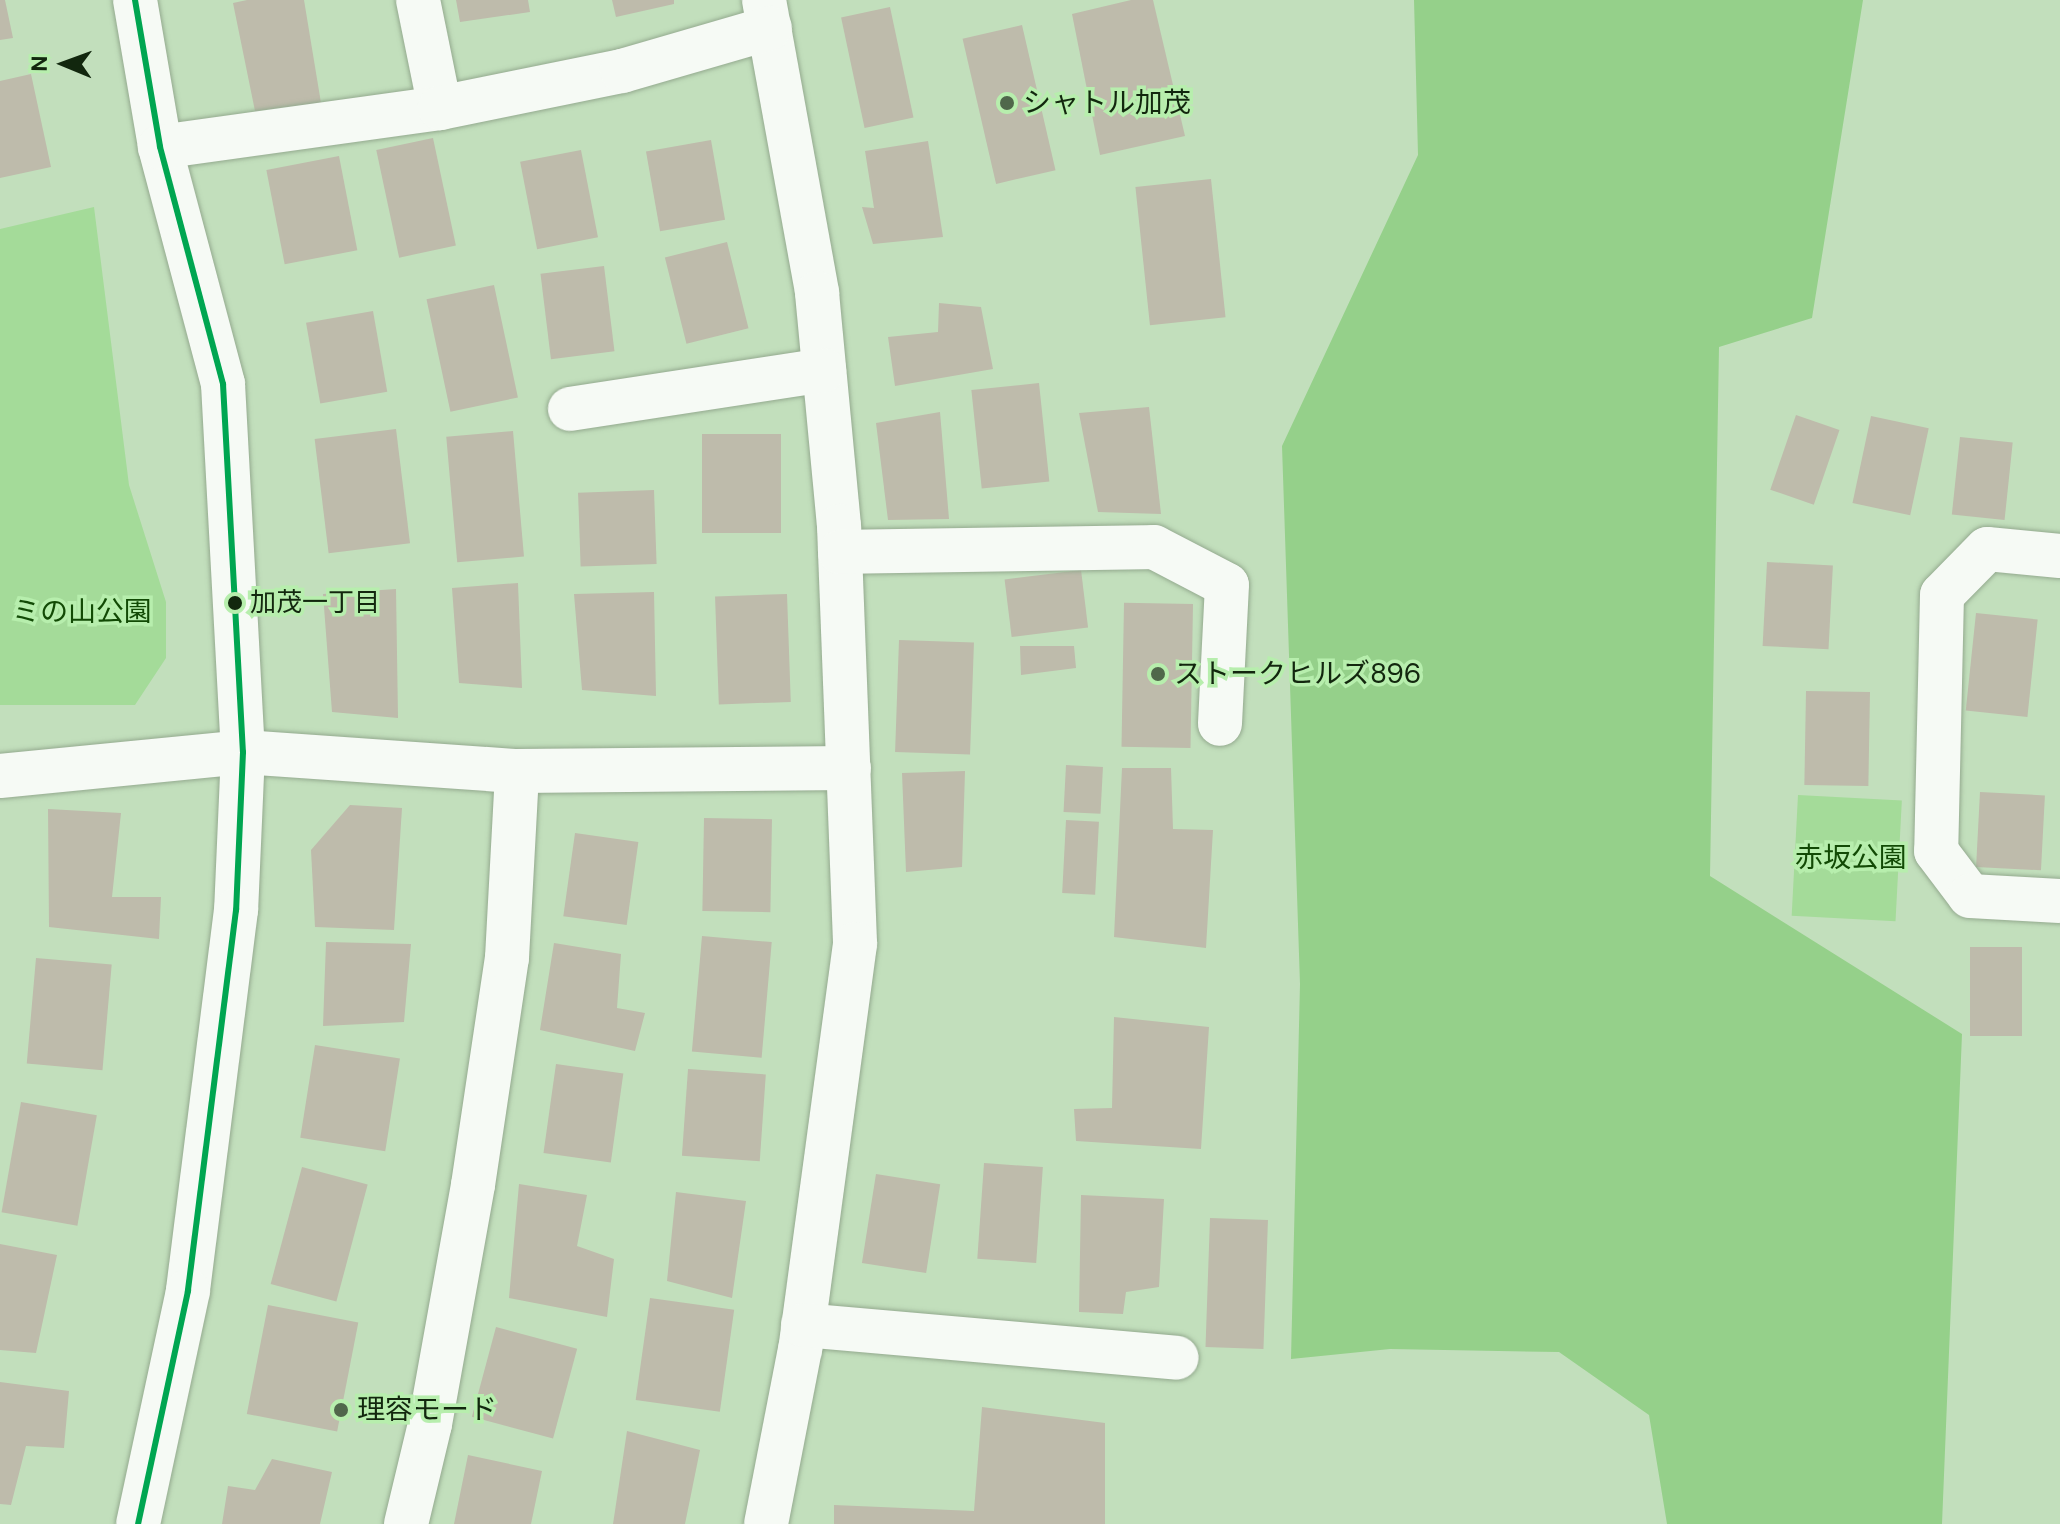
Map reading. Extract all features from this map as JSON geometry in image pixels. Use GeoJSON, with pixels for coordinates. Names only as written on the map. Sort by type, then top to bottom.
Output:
{"type":"FeatureCollection","features":[{"type":"Feature","properties":{"kind":"street"},"geometry":{"type":"LineString","coordinates":[[135,0],[160,147],[223,384],[243,752],[236,910],[188,1291],[138,1524]]}},
{"type":"Feature","properties":{"kind":"street"},"geometry":{"type":"LineString","coordinates":[[418,0],[440,108]]}},
{"type":"Feature","properties":{"kind":"street"},"geometry":{"type":"LineString","coordinates":[[160,147],[440,108],[622,71],[767,14],[817,293],[840,552],[855,944],[803,1325],[766,1524]]}},
{"type":"Feature","properties":{"kind":"street"},"geometry":{"type":"LineString","coordinates":[[570,409],[824,370]]}},
{"type":"Feature","properties":{"kind":"street"},"geometry":{"type":"LineString","coordinates":[[840,552],[1154,547],[1227,585],[1220,724]]}},
{"type":"Feature","properties":{"kind":"street"},"geometry":{"type":"LineString","coordinates":[[2060,556],[1987,549],[1942,595],[1936,851],[1970,896],[2060,901]]}},
{"type":"Feature","properties":{"kind":"street"},"geometry":{"type":"LineString","coordinates":[[0,776],[243,752],[517,771],[849,768]]}},
{"type":"Feature","properties":{"kind":"street"},"geometry":{"type":"LineString","coordinates":[[406,1524],[433,1409],[502,989],[517,771]]}},
{"type":"Feature","properties":{"kind":"street"},"geometry":{"type":"LineString","coordinates":[[803,1325],[1177,1358]]}},
{"type":"Feature","properties":{"kind":"green space"},"geometry":{"type":"Polygon","coordinates":[[[1414,0],[1863,0],[1812,318],[1719,347],[1710,876],[1962,1034],[1942,1524],[1667,1524],[1649,1415],[1559,1352],[1390,1349],[1291,1359],[1300,984],[1282,446],[1418,155],[1414,0]]]}},
{"type":"Feature","properties":{"kind":"green space","name":"ミの山公園"},"geometry":{"type":"Polygon","coordinates":[[[94,207],[129,485],[166,602],[166,658],[135,705],[0,705],[0,229],[94,207]]]}},
{"type":"Feature","properties":{"kind":"green space","name":"赤坂公園"},"geometry":{"type":"Polygon","coordinates":[[[1798,795],[1902,800],[1896,921],[1792,916],[1798,795]]]}},
{"type":"Feature","properties":{"kind":"building"},"geometry":{"type":"Polygon","coordinates":[[[0,0],[5,0],[13,38],[0,40],[0,0]]]}},
{"type":"Feature","properties":{"kind":"building"},"geometry":{"type":"Polygon","coordinates":[[[247,0],[304,0],[321,103],[255,111],[233,3],[247,0]]]}},
{"type":"Feature","properties":{"kind":"building"},"geometry":{"type":"Polygon","coordinates":[[[456,0],[528,0],[530,12],[460,22],[456,0]]]}},
{"type":"Feature","properties":{"kind":"building"},"geometry":{"type":"Polygon","coordinates":[[[612,0],[674,0],[674,4],[616,17],[612,0]]]}},
{"type":"Feature","properties":{"kind":"building"},"geometry":{"type":"Polygon","coordinates":[[[1131,0],[1153,0],[1185,136],[1100,155],[1072,14],[1131,0]]]}},
{"type":"Feature","properties":{"kind":"building"},"geometry":{"type":"Polygon","coordinates":[[[890,7],[913,118],[865,128],[841,17],[890,7]]]}},
{"type":"Feature","properties":{"kind":"building","name":"シャトル加茂"},"geometry":{"type":"Polygon","coordinates":[[[1022,25],[1056,170],[996,184],[963,39],[1022,25]]]}},
{"type":"Feature","properties":{"kind":"building"},"geometry":{"type":"Polygon","coordinates":[[[31,74],[51,167],[0,178],[0,81],[31,74]]]}},
{"type":"Feature","properties":{"kind":"building"},"geometry":{"type":"Polygon","coordinates":[[[433,138],[456,246],[399,258],[376,150],[433,138]]]}},
{"type":"Feature","properties":{"kind":"building"},"geometry":{"type":"Polygon","coordinates":[[[711,140],[725,220],[660,231],[646,151],[711,140]]]}},
{"type":"Feature","properties":{"kind":"building"},"geometry":{"type":"Polygon","coordinates":[[[928,141],[943,237],[873,244],[862,207],[874,208],[865,151],[928,141]]]}},
{"type":"Feature","properties":{"kind":"building"},"geometry":{"type":"Polygon","coordinates":[[[581,150],[598,237],[537,249],[520,162],[581,150]]]}},
{"type":"Feature","properties":{"kind":"building"},"geometry":{"type":"Polygon","coordinates":[[[339,156],[357,250],[285,264],[266,170],[339,156]]]}},
{"type":"Feature","properties":{"kind":"building"},"geometry":{"type":"Polygon","coordinates":[[[1211,179],[1226,317],[1150,325],[1135,187],[1211,179]]]}},
{"type":"Feature","properties":{"kind":"building"},"geometry":{"type":"Polygon","coordinates":[[[727,242],[749,328],[686,344],[665,257],[727,242]]]}},
{"type":"Feature","properties":{"kind":"building"},"geometry":{"type":"Polygon","coordinates":[[[604,266],[614,351],[551,359],[540,274],[604,266]]]}},
{"type":"Feature","properties":{"kind":"building"},"geometry":{"type":"Polygon","coordinates":[[[494,285],[518,397],[450,412],[427,299],[494,285]]]}},
{"type":"Feature","properties":{"kind":"building"},"geometry":{"type":"Polygon","coordinates":[[[939,303],[981,307],[993,369],[895,386],[888,337],[938,332],[939,303]]]}},
{"type":"Feature","properties":{"kind":"building"},"geometry":{"type":"Polygon","coordinates":[[[373,311],[387,392],[320,404],[306,323],[373,311]]]}},
{"type":"Feature","properties":{"kind":"building"},"geometry":{"type":"Polygon","coordinates":[[[1039,383],[1049,481],[982,489],[971,390],[1039,383]]]}},
{"type":"Feature","properties":{"kind":"building"},"geometry":{"type":"Polygon","coordinates":[[[1149,407],[1161,514],[1098,512],[1079,413],[1149,407]]]}},
{"type":"Feature","properties":{"kind":"building"},"geometry":{"type":"Polygon","coordinates":[[[940,412],[949,519],[888,520],[876,423],[940,412]]]}},
{"type":"Feature","properties":{"kind":"building"},"geometry":{"type":"Polygon","coordinates":[[[1796,415],[1839,430],[1814,505],[1770,490],[1796,415]]]}},
{"type":"Feature","properties":{"kind":"building"},"geometry":{"type":"Polygon","coordinates":[[[1871,416],[1929,428],[1910,515],[1852,503],[1871,416]]]}},
{"type":"Feature","properties":{"kind":"building"},"geometry":{"type":"Polygon","coordinates":[[[396,429],[410,543],[329,553],[315,439],[396,429]]]}},
{"type":"Feature","properties":{"kind":"building"},"geometry":{"type":"Polygon","coordinates":[[[513,431],[524,557],[457,562],[446,437],[513,431]]]}},
{"type":"Feature","properties":{"kind":"building"},"geometry":{"type":"Polygon","coordinates":[[[702,434],[781,434],[781,533],[702,533],[702,434]]]}},
{"type":"Feature","properties":{"kind":"building"},"geometry":{"type":"Polygon","coordinates":[[[1960,437],[2013,443],[2005,520],[1952,515],[1960,437]]]}},
{"type":"Feature","properties":{"kind":"building"},"geometry":{"type":"Polygon","coordinates":[[[654,490],[657,564],[581,567],[578,493],[654,490]]]}},
{"type":"Feature","properties":{"kind":"building"},"geometry":{"type":"Polygon","coordinates":[[[1767,562],[1833,565],[1829,649],[1763,646],[1767,562]]]}},
{"type":"Feature","properties":{"kind":"building"},"geometry":{"type":"Polygon","coordinates":[[[1081,570],[1088,628],[1012,637],[1005,579],[1081,570]]]}},
{"type":"Feature","properties":{"kind":"building"},"geometry":{"type":"Polygon","coordinates":[[[518,583],[522,688],[459,683],[452,588],[518,583]]]}},
{"type":"Feature","properties":{"kind":"building"},"geometry":{"type":"Polygon","coordinates":[[[396,589],[398,718],[332,712],[323,594],[396,589]]]}},
{"type":"Feature","properties":{"kind":"building"},"geometry":{"type":"Polygon","coordinates":[[[654,592],[656,696],[582,690],[574,594],[654,592]]]}},
{"type":"Feature","properties":{"kind":"building"},"geometry":{"type":"Polygon","coordinates":[[[787,594],[791,702],[719,704],[715,597],[787,594]]]}},
{"type":"Feature","properties":{"kind":"building","name":"ストークヒルズ896"},"geometry":{"type":"Polygon","coordinates":[[[1124,603],[1193,604],[1190,748],[1121,747],[1124,603]]]}},
{"type":"Feature","properties":{"kind":"building"},"geometry":{"type":"Polygon","coordinates":[[[1976,613],[2038,619],[2027,717],[1966,710],[1976,613]]]}},
{"type":"Feature","properties":{"kind":"building"},"geometry":{"type":"Polygon","coordinates":[[[899,640],[974,643],[970,755],[895,752],[899,640]]]}},
{"type":"Feature","properties":{"kind":"building"},"geometry":{"type":"Polygon","coordinates":[[[1020,646],[1074,646],[1076,668],[1021,675],[1020,646]]]}},
{"type":"Feature","properties":{"kind":"building"},"geometry":{"type":"Polygon","coordinates":[[[1806,691],[1870,692],[1868,786],[1804,785],[1806,691]]]}},
{"type":"Feature","properties":{"kind":"building"},"geometry":{"type":"Polygon","coordinates":[[[1066,765],[1103,767],[1100,814],[1064,812],[1066,765]]]}},
{"type":"Feature","properties":{"kind":"building"},"geometry":{"type":"Polygon","coordinates":[[[1122,768],[1171,768],[1173,829],[1213,830],[1206,948],[1114,937],[1122,768]]]}},
{"type":"Feature","properties":{"kind":"building"},"geometry":{"type":"Polygon","coordinates":[[[965,771],[962,867],[906,872],[902,773],[965,771]]]}},
{"type":"Feature","properties":{"kind":"building"},"geometry":{"type":"Polygon","coordinates":[[[1980,792],[2045,795],[2041,870],[1976,867],[1980,792]]]}},
{"type":"Feature","properties":{"kind":"building"},"geometry":{"type":"Polygon","coordinates":[[[350,805],[402,808],[394,930],[315,927],[311,850],[350,805]]]}},
{"type":"Feature","properties":{"kind":"building"},"geometry":{"type":"Polygon","coordinates":[[[48,809],[121,813],[112,897],[161,897],[159,939],[49,927],[48,809]]]}},
{"type":"Feature","properties":{"kind":"building"},"geometry":{"type":"Polygon","coordinates":[[[704,818],[772,819],[770,912],[702,911],[704,818]]]}},
{"type":"Feature","properties":{"kind":"building"},"geometry":{"type":"Polygon","coordinates":[[[1066,820],[1099,822],[1095,895],[1062,893],[1066,820]]]}},
{"type":"Feature","properties":{"kind":"building"},"geometry":{"type":"Polygon","coordinates":[[[575,833],[638,842],[627,925],[563,916],[575,833]]]}},
{"type":"Feature","properties":{"kind":"building"},"geometry":{"type":"Polygon","coordinates":[[[702,936],[772,942],[762,1058],[692,1052],[702,936]]]}},
{"type":"Feature","properties":{"kind":"building"},"geometry":{"type":"Polygon","coordinates":[[[326,942],[411,944],[404,1022],[323,1026],[326,942]]]}},
{"type":"Feature","properties":{"kind":"building"},"geometry":{"type":"Polygon","coordinates":[[[554,943],[621,954],[617,1008],[645,1013],[635,1051],[540,1030],[554,943]]]}},
{"type":"Feature","properties":{"kind":"building"},"geometry":{"type":"Polygon","coordinates":[[[1970,947],[2022,947],[2022,1036],[1970,1036],[1970,947]]]}},
{"type":"Feature","properties":{"kind":"building"},"geometry":{"type":"Polygon","coordinates":[[[36,958],[112,965],[102,1070],[27,1064],[36,958]]]}},
{"type":"Feature","properties":{"kind":"building"},"geometry":{"type":"Polygon","coordinates":[[[1114,1017],[1209,1027],[1201,1149],[1076,1141],[1074,1109],[1112,1108],[1114,1017]]]}},
{"type":"Feature","properties":{"kind":"building"},"geometry":{"type":"Polygon","coordinates":[[[315,1045],[400,1058],[385,1151],[300,1138],[315,1045]]]}},
{"type":"Feature","properties":{"kind":"building"},"geometry":{"type":"Polygon","coordinates":[[[556,1064],[623,1073],[611,1163],[543,1153],[556,1064]]]}},
{"type":"Feature","properties":{"kind":"building"},"geometry":{"type":"Polygon","coordinates":[[[688,1069],[766,1074],[760,1161],[682,1156],[688,1069]]]}},
{"type":"Feature","properties":{"kind":"building"},"geometry":{"type":"Polygon","coordinates":[[[21,1102],[97,1115],[77,1226],[2,1212],[21,1102]]]}},
{"type":"Feature","properties":{"kind":"building"},"geometry":{"type":"Polygon","coordinates":[[[984,1163],[1043,1167],[1036,1263],[977,1259],[984,1163]]]}},
{"type":"Feature","properties":{"kind":"building"},"geometry":{"type":"Polygon","coordinates":[[[302,1167],[368,1185],[336,1301],[271,1284],[302,1167]]]}},
{"type":"Feature","properties":{"kind":"building"},"geometry":{"type":"Polygon","coordinates":[[[876,1174],[940,1184],[926,1273],[862,1263],[876,1174]]]}},
{"type":"Feature","properties":{"kind":"building"},"geometry":{"type":"Polygon","coordinates":[[[519,1184],[587,1195],[577,1246],[614,1259],[607,1317],[509,1298],[519,1184]]]}},
{"type":"Feature","properties":{"kind":"building"},"geometry":{"type":"Polygon","coordinates":[[[676,1192],[746,1201],[732,1298],[667,1281],[676,1192]]]}},
{"type":"Feature","properties":{"kind":"building"},"geometry":{"type":"Polygon","coordinates":[[[1081,1195],[1164,1199],[1159,1287],[1126,1292],[1123,1314],[1079,1312],[1081,1195]]]}},
{"type":"Feature","properties":{"kind":"building"},"geometry":{"type":"Polygon","coordinates":[[[1210,1218],[1268,1220],[1263,1349],[1205,1347],[1210,1218]]]}},
{"type":"Feature","properties":{"kind":"building"},"geometry":{"type":"Polygon","coordinates":[[[0,1244],[57,1255],[36,1353],[0,1350],[0,1244]]]}},
{"type":"Feature","properties":{"kind":"building"},"geometry":{"type":"Polygon","coordinates":[[[650,1298],[734,1310],[720,1412],[636,1400],[650,1298]]]}},
{"type":"Feature","properties":{"kind":"building"},"geometry":{"type":"Polygon","coordinates":[[[268,1305],[358,1323],[337,1432],[247,1414],[268,1305]]]}},
{"type":"Feature","properties":{"kind":"building"},"geometry":{"type":"Polygon","coordinates":[[[496,1327],[577,1349],[553,1439],[472,1417],[496,1327]]]}},
{"type":"Feature","properties":{"kind":"building"},"geometry":{"type":"Polygon","coordinates":[[[0,1382],[69,1391],[64,1448],[26,1446],[11,1505],[0,1504],[0,1382]]]}},
{"type":"Feature","properties":{"kind":"building"},"geometry":{"type":"Polygon","coordinates":[[[982,1407],[1105,1423],[1105,1524],[834,1524],[834,1505],[974,1511],[982,1407]]]}},
{"type":"Feature","properties":{"kind":"building"},"geometry":{"type":"Polygon","coordinates":[[[627,1431],[700,1450],[685,1524],[613,1524],[627,1431]]]}},
{"type":"Feature","properties":{"kind":"building"},"geometry":{"type":"Polygon","coordinates":[[[468,1455],[542,1471],[531,1524],[454,1524],[468,1455]]]}},
{"type":"Feature","properties":{"kind":"building"},"geometry":{"type":"Polygon","coordinates":[[[272,1459],[332,1472],[320,1524],[222,1524],[228,1486],[255,1490],[272,1459]]]}},
{"type":"Feature","properties":{"kind":"transit line"},"geometry":{"type":"LineString","coordinates":[[135,0],[160,147],[223,384],[243,752],[236,910],[188,1291],[138,1524]]}},
{"type":"Feature","properties":{"kind":"place","name":"シャトル加茂"},"geometry":{"type":"Point","coordinates":[1007,103]}},
{"type":"Feature","properties":{"kind":"place","name":"加茂一丁目"},"geometry":{"type":"Point","coordinates":[235,603]}},
{"type":"Feature","properties":{"kind":"place","name":"ストークヒルズ896"},"geometry":{"type":"Point","coordinates":[1158,674]}},
{"type":"Feature","properties":{"kind":"place","name":"理容モード"},"geometry":{"type":"Point","coordinates":[341,1410]}}]}
